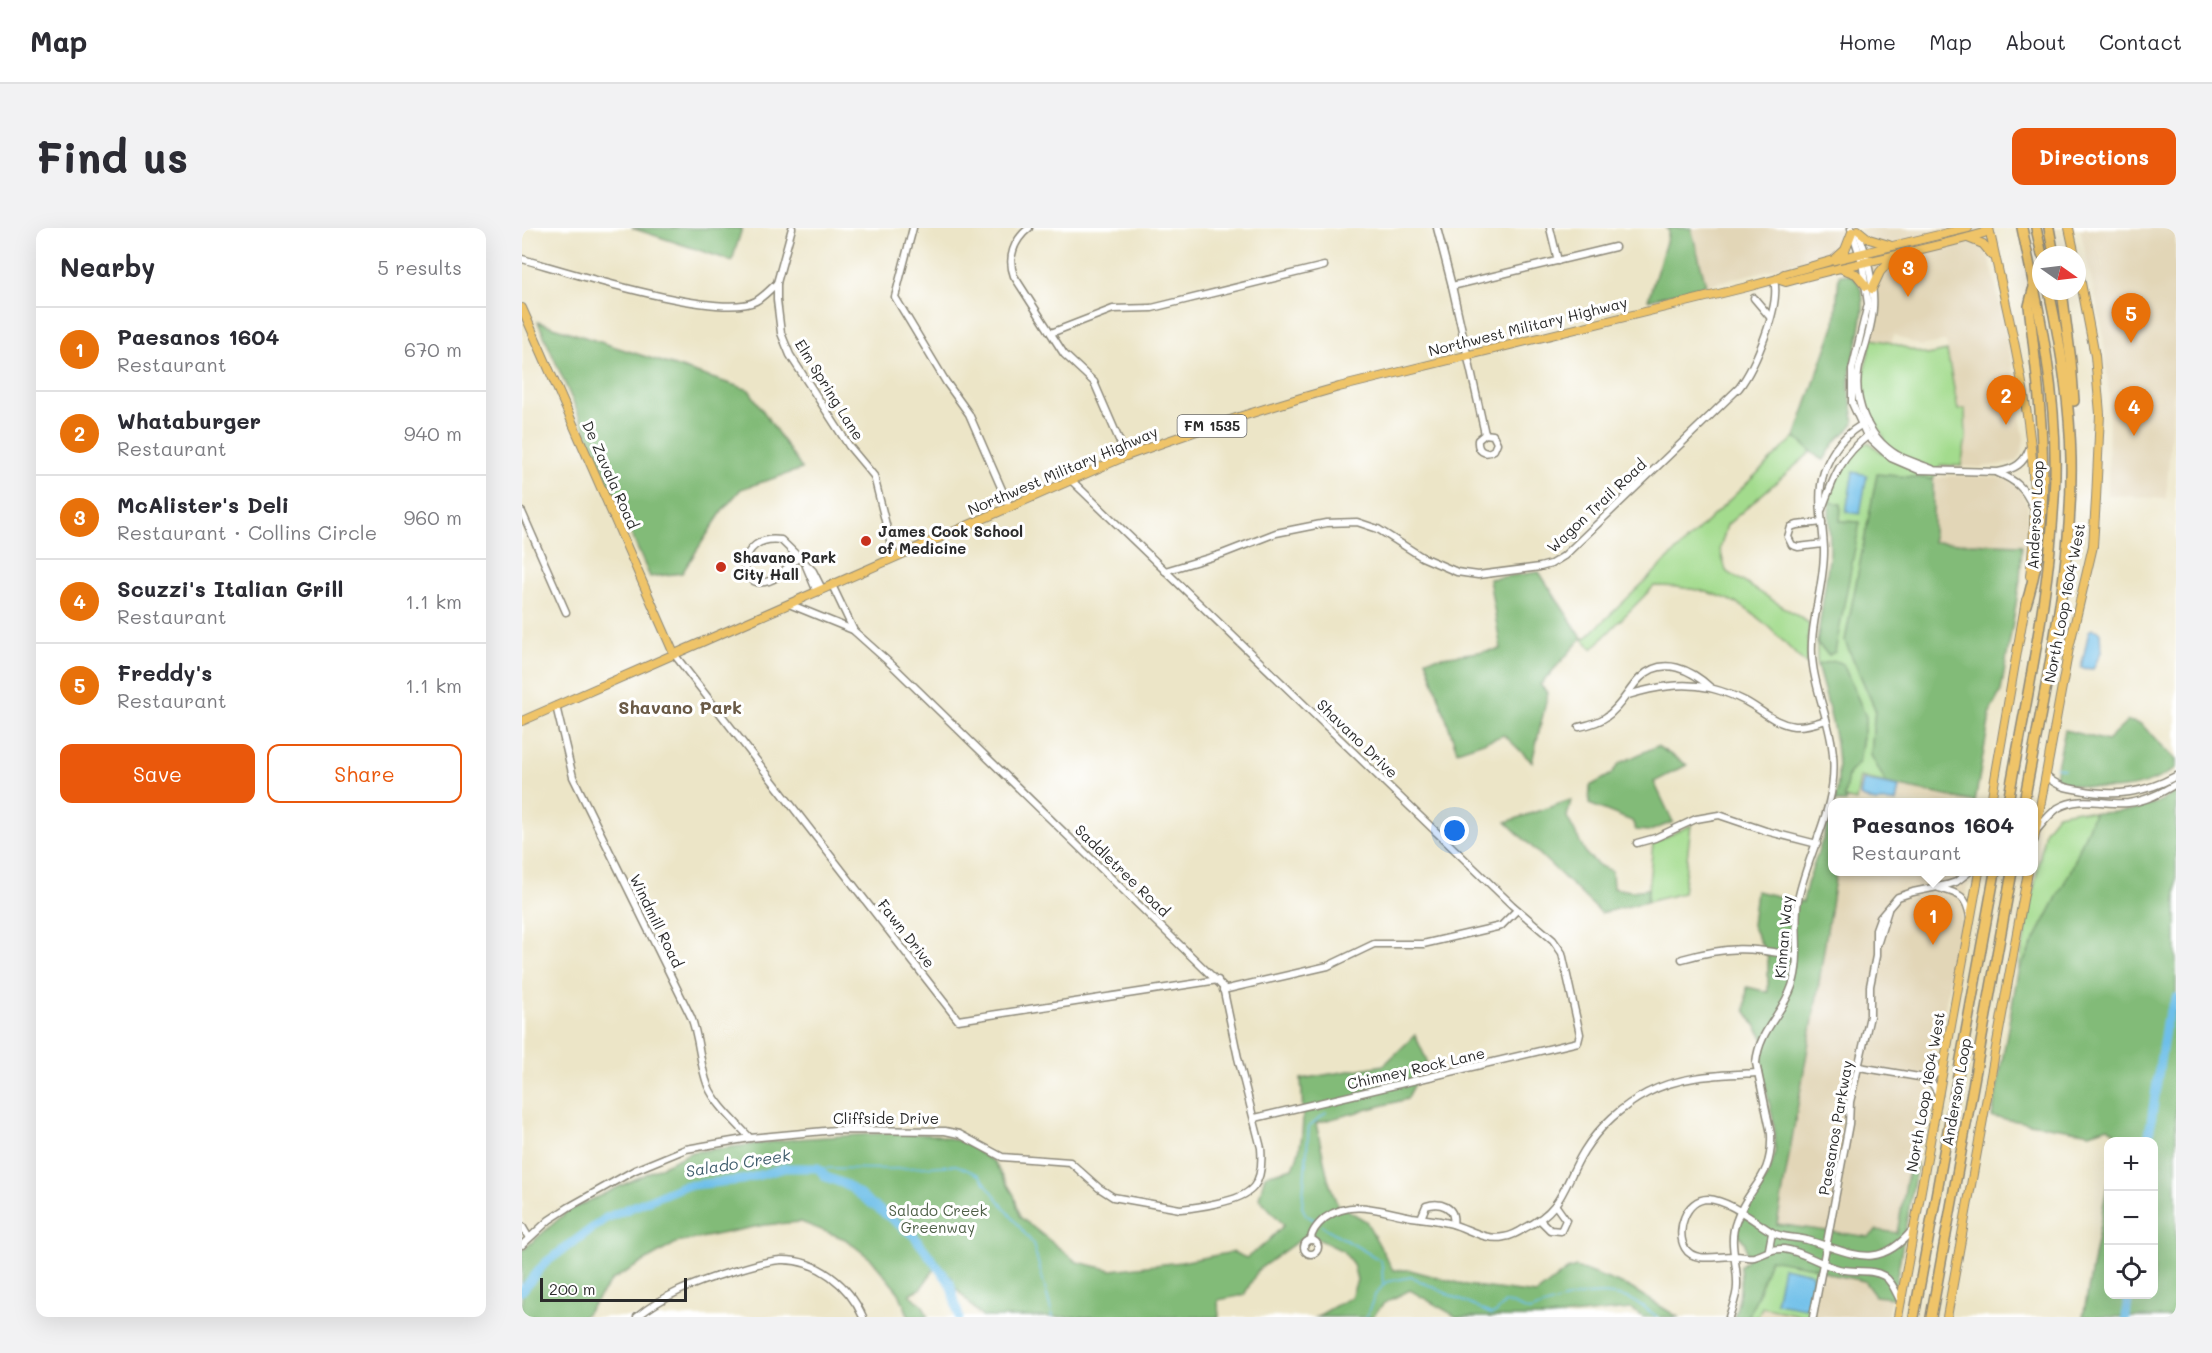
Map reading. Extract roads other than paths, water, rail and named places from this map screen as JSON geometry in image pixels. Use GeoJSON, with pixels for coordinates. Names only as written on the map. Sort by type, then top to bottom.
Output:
{"type":"FeatureCollection","features":[{"type":"Feature","properties":{"kind":"highway","name":"Anderson Loop"},"geometry":{"type":"LineString","coordinates":[[2022,228],[2032,275]]}},
{"type":"Feature","properties":{"kind":"highway"},"geometry":{"type":"LineString","coordinates":[[2036,228],[2040,246]]}},
{"type":"Feature","properties":{"kind":"highway"},"geometry":{"type":"LineString","coordinates":[[2049,228],[2052,246]]}},
{"type":"Feature","properties":{"kind":"highway"},"geometry":{"type":"LineString","coordinates":[[2026,605],[2034,578],[2041,495],[2040,423],[2029,306],[2032,293]]}},
{"type":"Feature","properties":{"kind":"highway","name":"Anderson Loop"},"geometry":{"type":"LineString","coordinates":[[2009,798],[2046,594],[2053,517],[2055,464],[2052,398],[2037,300]]}},
{"type":"Feature","properties":{"kind":"highway","name":"Anderson Loop"},"geometry":{"type":"LineString","coordinates":[[2025,798],[2065,567],[2070,508],[2068,397],[2051,300]]}},
{"type":"Feature","properties":{"kind":"highway"},"geometry":{"type":"LineString","coordinates":[[2063,300],[2072,361],[2074,400],[2069,428]]}},
{"type":"Feature","properties":{"kind":"highway","name":"Anderson Loop"},"geometry":{"type":"LineString","coordinates":[[1914,1317],[1994,876]]}},
{"type":"Feature","properties":{"kind":"highway","name":"Anderson Loop"},"geometry":{"type":"LineString","coordinates":[[1931,1317],[2011,876]]}},
{"type":"Feature","properties":{"kind":"main road","name":"Northwest Military Highway"},"geometry":{"type":"LineString","coordinates":[[1863,258],[1893,246],[1968,228]]}},
{"type":"Feature","properties":{"kind":"main road","name":"Northwest Military Highway"},"geometry":{"type":"LineString","coordinates":[[522,720],[1126,456],[1189,433],[1286,402],[1776,280],[1786,282],[1836,264],[1863,258],[1894,256],[1968,238],[1984,233],[1987,228]]}},
{"type":"Feature","properties":{"kind":"main road"},"geometry":{"type":"LineString","coordinates":[[1987,228],[2023,382],[2031,443],[2034,511],[2031,568],[2026,605],[1992,798]]}},
{"type":"Feature","properties":{"kind":"main road"},"geometry":{"type":"LineString","coordinates":[[1893,246],[1879,243],[1855,229],[1836,264],[1856,274],[1869,287],[1894,256]]}},
{"type":"Feature","properties":{"kind":"main road"},"geometry":{"type":"LineString","coordinates":[[2070,230],[2073,246]]}},
{"type":"Feature","properties":{"kind":"main road"},"geometry":{"type":"LineString","coordinates":[[1968,238],[1983,244],[1995,259]]}},
{"type":"Feature","properties":{"kind":"main road","name":"North Loop 1604 West"},"geometry":{"type":"LineString","coordinates":[[2038,817],[2069,648],[2093,546],[2100,414],[2095,356],[2084,300]]}},
{"type":"Feature","properties":{"kind":"main road","name":"De Zavala Road"},"geometry":{"type":"LineString","coordinates":[[522,308],[674,654]]}},
{"type":"Feature","properties":{"kind":"main road","name":"North Loop 1604 West"},"geometry":{"type":"LineString","coordinates":[[1898,1317],[1978,876]]}},
{"type":"Feature","properties":{"kind":"main road"},"geometry":{"type":"LineString","coordinates":[[1947,1317],[2027,876]]}},
{"type":"Feature","properties":{"kind":"street","name":"Elm Spring Lane"},"geometry":{"type":"LineString","coordinates":[[792,228],[777,283],[779,322],[785,344],[849,446],[874,476],[894,557]]}},
{"type":"Feature","properties":{"kind":"street"},"geometry":{"type":"LineString","coordinates":[[913,228],[896,297],[946,382],[969,414],[1011,507]]}},
{"type":"Feature","properties":{"kind":"street"},"geometry":{"type":"LineString","coordinates":[[1029,228],[1021,234],[1011,254],[1010,265],[1064,354],[1094,382],[1126,456]]}},
{"type":"Feature","properties":{"kind":"street"},"geometry":{"type":"LineString","coordinates":[[1437,228],[1485,434]]}},
{"type":"Feature","properties":{"kind":"street"},"geometry":{"type":"LineString","coordinates":[[1550,228],[1558,261]]}},
{"type":"Feature","properties":{"kind":"street"},"geometry":{"type":"LineString","coordinates":[[1855,229],[1874,307],[1852,370],[1852,403],[1879,449],[1903,464],[1919,470],[1998,472],[2012,469],[2021,463],[2031,443]]}},
{"type":"Feature","properties":{"kind":"street"},"geometry":{"type":"LineString","coordinates":[[1452,286],[1615,247]]}},
{"type":"Feature","properties":{"kind":"street"},"geometry":{"type":"LineString","coordinates":[[522,260],[693,304],[747,304],[756,301],[777,283]]}},
{"type":"Feature","properties":{"kind":"street"},"geometry":{"type":"LineString","coordinates":[[1051,333],[1113,309],[1152,308],[1323,266]]}},
{"type":"Feature","properties":{"kind":"street","name":"Wagon Trail Road"},"geometry":{"type":"LineString","coordinates":[[1165,572],[1222,554],[1276,533],[1326,522],[1357,522],[1378,529],[1422,557],[1468,575],[1551,564],[1564,556],[1733,394],[1755,362],[1770,317],[1776,292],[1776,280]]}},
{"type":"Feature","properties":{"kind":"street"},"geometry":{"type":"LineString","coordinates":[[1754,298],[1770,317]]}},
{"type":"Feature","properties":{"kind":"street","name":"Kinnan Way"},"geometry":{"type":"LineString","coordinates":[[1830,798],[1833,756],[1812,656],[1823,544],[1821,487],[1831,455],[1843,438],[1864,423]]}},
{"type":"Feature","properties":{"kind":"street","name":"Kinnan Way"},"geometry":{"type":"LineString","coordinates":[[1822,510],[1830,484],[1842,462],[1849,452],[1870,434]]}},
{"type":"Feature","properties":{"kind":"street"},"geometry":{"type":"LineString","coordinates":[[1831,455],[1842,462]]}},
{"type":"Feature","properties":{"kind":"street"},"geometry":{"type":"LineString","coordinates":[[1998,472],[2020,485],[2034,511]]}},
{"type":"Feature","properties":{"kind":"street","name":"Shavano Drive"},"geometry":{"type":"LineString","coordinates":[[1071,480],[1517,910],[1554,940],[1562,953],[1580,1039]]}},
{"type":"Feature","properties":{"kind":"street"},"geometry":{"type":"LineString","coordinates":[[522,512],[566,612]]}},
{"type":"Feature","properties":{"kind":"street"},"geometry":{"type":"LineString","coordinates":[[1822,522],[1791,527],[1788,537],[1792,545],[1798,547],[1823,544]]}},
{"type":"Feature","properties":{"kind":"street"},"geometry":{"type":"LineString","coordinates":[[798,558],[774,579],[767,582],[752,579],[744,565],[749,551],[760,543],[773,539],[785,542],[813,571],[819,591]]}},
{"type":"Feature","properties":{"kind":"street","name":"Saddletree Road"},"geometry":{"type":"LineString","coordinates":[[832,585],[854,631]]}},
{"type":"Feature","properties":{"kind":"street","name":"Saddletree Road"},"geometry":{"type":"LineString","coordinates":[[789,604],[854,631],[1218,980],[1223,990],[1238,1058],[1255,1118],[1262,1159],[1259,1181],[1255,1187]]}},
{"type":"Feature","properties":{"kind":"street","name":"Fawn Drive"},"geometry":{"type":"LineString","coordinates":[[674,654],[958,1020],[1218,980]]}},
{"type":"Feature","properties":{"kind":"street"},"geometry":{"type":"LineString","coordinates":[[1579,727],[1605,718],[1628,695],[1640,678],[1651,670],[1665,667],[1680,668],[1695,674],[1712,688]]}},
{"type":"Feature","properties":{"kind":"street"},"geometry":{"type":"LineString","coordinates":[[1628,695],[1676,685],[1712,688],[1744,701],[1782,723],[1795,726],[1826,720]]}},
{"type":"Feature","properties":{"kind":"street","name":"Windmill Road"},"geometry":{"type":"LineString","coordinates":[[556,706],[573,777],[691,1017],[708,1086],[750,1138]]}},
{"type":"Feature","properties":{"kind":"street"},"geometry":{"type":"LineString","coordinates":[[2046,776],[2061,787],[2103,794],[2127,794],[2148,789],[2176,776]]}},
{"type":"Feature","properties":{"kind":"street"},"geometry":{"type":"LineString","coordinates":[[2038,832],[2050,815],[2066,804],[2081,801],[2106,803],[2139,801],[2163,792],[2176,784]]}},
{"type":"Feature","properties":{"kind":"street","name":"Kinnan Way"},"geometry":{"type":"LineString","coordinates":[[1729,1317],[1737,1286],[1732,1238],[1735,1222],[1764,1175],[1772,1145],[1758,1073],[1757,1053],[1760,1040],[1788,997],[1793,982],[1798,902],[1828,810]]}},
{"type":"Feature","properties":{"kind":"street"},"geometry":{"type":"LineString","coordinates":[[1636,843],[1655,838],[1696,819],[1719,815],[1766,831],[1817,844]]}},
{"type":"Feature","properties":{"kind":"street","name":"Paesanos Parkway"},"geometry":{"type":"LineString","coordinates":[[1813,1317],[1849,1124],[1850,1102],[1870,1016],[1870,986],[1877,942],[1877,924],[1898,897],[1956,882],[1964,876]]}},
{"type":"Feature","properties":{"kind":"street"},"geometry":{"type":"LineString","coordinates":[[1936,887],[1959,894],[1968,905],[1970,919]]}},
{"type":"Feature","properties":{"kind":"street"},"geometry":{"type":"LineString","coordinates":[[1223,990],[1328,966],[1374,944],[1423,944],[1501,926],[1517,910]]}},
{"type":"Feature","properties":{"kind":"street"},"geometry":{"type":"LineString","coordinates":[[1682,959],[1728,949],[1750,948],[1796,956]]}},
{"type":"Feature","properties":{"kind":"street","name":"Chimney Rock Lane"},"geometry":{"type":"LineString","coordinates":[[1255,1118],[1574,1044],[1580,1039]]}},
{"type":"Feature","properties":{"kind":"street"},"geometry":{"type":"LineString","coordinates":[[1859,1067],[1925,1078],[1933,1076],[1944,1066]]}},
{"type":"Feature","properties":{"kind":"street"},"geometry":{"type":"LineString","coordinates":[[1311,1240],[1313,1230],[1322,1221],[1343,1209],[1371,1208],[1453,1224],[1484,1236],[1500,1238],[1509,1236],[1540,1220],[1556,1206],[1584,1151],[1613,1116],[1630,1103],[1647,1092],[1684,1079],[1758,1073]]}},
{"type":"Feature","properties":{"kind":"street"},"geometry":{"type":"LineString","coordinates":[[1925,1078],[1932,1083],[1939,1095]]}},
{"type":"Feature","properties":{"kind":"street","name":"Cliffside Drive"},"geometry":{"type":"LineString","coordinates":[[522,1245],[549,1220],[569,1207],[659,1159],[686,1149],[750,1138],[835,1130],[945,1131],[959,1134],[1002,1157],[1070,1162],[1099,1188],[1113,1197],[1180,1209],[1232,1200],[1249,1193],[1255,1187]]}},
{"type":"Feature","properties":{"kind":"street"},"geometry":{"type":"LineString","coordinates":[[1901,1302],[1888,1279],[1881,1274],[1843,1270],[1793,1250],[1769,1250],[1753,1257],[1696,1256],[1687,1251],[1681,1234],[1682,1225],[1684,1216],[1691,1206],[1697,1201],[1708,1199],[1718,1201],[1740,1212],[1762,1224],[1772,1233],[1826,1245],[1861,1256],[1884,1254],[1905,1239],[1915,1227]]}},
{"type":"Feature","properties":{"kind":"street"},"geometry":{"type":"LineString","coordinates":[[1421,1218],[1426,1206],[1440,1205],[1452,1211],[1455,1216],[1453,1224]]}},
{"type":"Feature","properties":{"kind":"street"},"geometry":{"type":"LineString","coordinates":[[1540,1220],[1550,1230],[1561,1231],[1566,1220],[1556,1206]]}},
{"type":"Feature","properties":{"kind":"street"},"geometry":{"type":"LineString","coordinates":[[522,1226],[529,1238]]}},
{"type":"Feature","properties":{"kind":"street"},"geometry":{"type":"LineString","coordinates":[[1769,1250],[1772,1233]]}},
{"type":"Feature","properties":{"kind":"street"},"geometry":{"type":"LineString","coordinates":[[637,1317],[656,1302],[698,1282],[764,1262],[779,1260],[800,1262],[827,1274],[848,1292],[864,1317]]}},
{"type":"Feature","properties":{"kind":"water"},"geometry":{"type":"Polygon","coordinates":[[[1853,472],[1867,475],[1860,514],[1846,512],[1853,472]]]}},
{"type":"Feature","properties":{"kind":"water"},"geometry":{"type":"Polygon","coordinates":[[[2092,629],[2100,631],[2101,652],[2093,669],[2081,668],[2089,631],[2092,629]]]}},
{"type":"Feature","properties":{"kind":"water"},"geometry":{"type":"Polygon","coordinates":[[[1863,780],[1899,787],[1897,798],[1860,796],[1863,780]]]}},
{"type":"Feature","properties":{"kind":"water"},"geometry":{"type":"Polygon","coordinates":[[[1783,1267],[1811,1273],[1813,1278],[1806,1308],[1776,1303],[1783,1267]]]}},
{"type":"Feature","properties":{"kind":"waterway"},"geometry":{"type":"LineString","coordinates":[[2055,767],[2064,769]]}},
{"type":"Feature","properties":{"kind":"waterway","name":"Salado Creek"},"geometry":{"type":"LineString","coordinates":[[2149,1137],[2166,1023],[2176,998]]}},
{"type":"Feature","properties":{"kind":"waterway"},"geometry":{"type":"LineString","coordinates":[[1316,1221],[1306,1215],[1302,1207],[1309,1126],[1326,1113]]}},
{"type":"Feature","properties":{"kind":"waterway"},"geometry":{"type":"LineString","coordinates":[[818,1168],[894,1169],[956,1165],[979,1175],[1033,1244],[1053,1317]]}},
{"type":"Feature","properties":{"kind":"waterway","name":"Salado Creek"},"geometry":{"type":"LineString","coordinates":[[522,1291],[545,1263],[606,1218],[683,1186],[742,1180],[785,1168],[818,1168],[826,1177],[847,1185],[914,1236],[950,1283],[959,1317]]}},
{"type":"Feature","properties":{"kind":"waterway"},"geometry":{"type":"LineString","coordinates":[[1322,1226],[1380,1260],[1383,1284]]}},
{"type":"Feature","properties":{"kind":"waterway"},"geometry":{"type":"LineString","coordinates":[[1366,1317],[1375,1295],[1386,1282],[1411,1277],[1491,1314],[1496,1313],[1505,1303],[1529,1311],[1579,1296],[1605,1294],[1630,1299],[1658,1317]]}},
{"type":"Feature","properties":{"kind":"waterway","name":"Salado Creek"},"geometry":{"type":"LineString","coordinates":[[2126,1317],[2128,1299]]}},
{"type":"Feature","properties":{"kind":"place","name":"McAlister's Deli"},"geometry":{"type":"Point","coordinates":[1908,297]}},
{"type":"Feature","properties":{"kind":"place","name":"Freddy's"},"geometry":{"type":"Point","coordinates":[2131,343]}},
{"type":"Feature","properties":{"kind":"place","name":"Whataburger"},"geometry":{"type":"Point","coordinates":[2006,425]}},
{"type":"Feature","properties":{"kind":"place","name":"Scuzzi's Italian Grill"},"geometry":{"type":"Point","coordinates":[2134,436]}},
{"type":"Feature","properties":{"kind":"place","name":"James Cook School of Medicine"},"geometry":{"type":"Point","coordinates":[866,541]}},
{"type":"Feature","properties":{"kind":"place","name":"Shavano Park City Hall"},"geometry":{"type":"Point","coordinates":[721,567]}},
{"type":"Feature","properties":{"kind":"place","name":"Paesanos 1604"},"geometry":{"type":"Point","coordinates":[1933,945]}},
{"type":"Feature","properties":{"kind":"district","name":"Shavano Park"},"geometry":{"type":"Point","coordinates":[680,708]}},
{"type":"Feature","properties":{"kind":"park label","name":"Salado Creek Greenway"},"geometry":{"type":"Point","coordinates":[938,1220]}}]}
